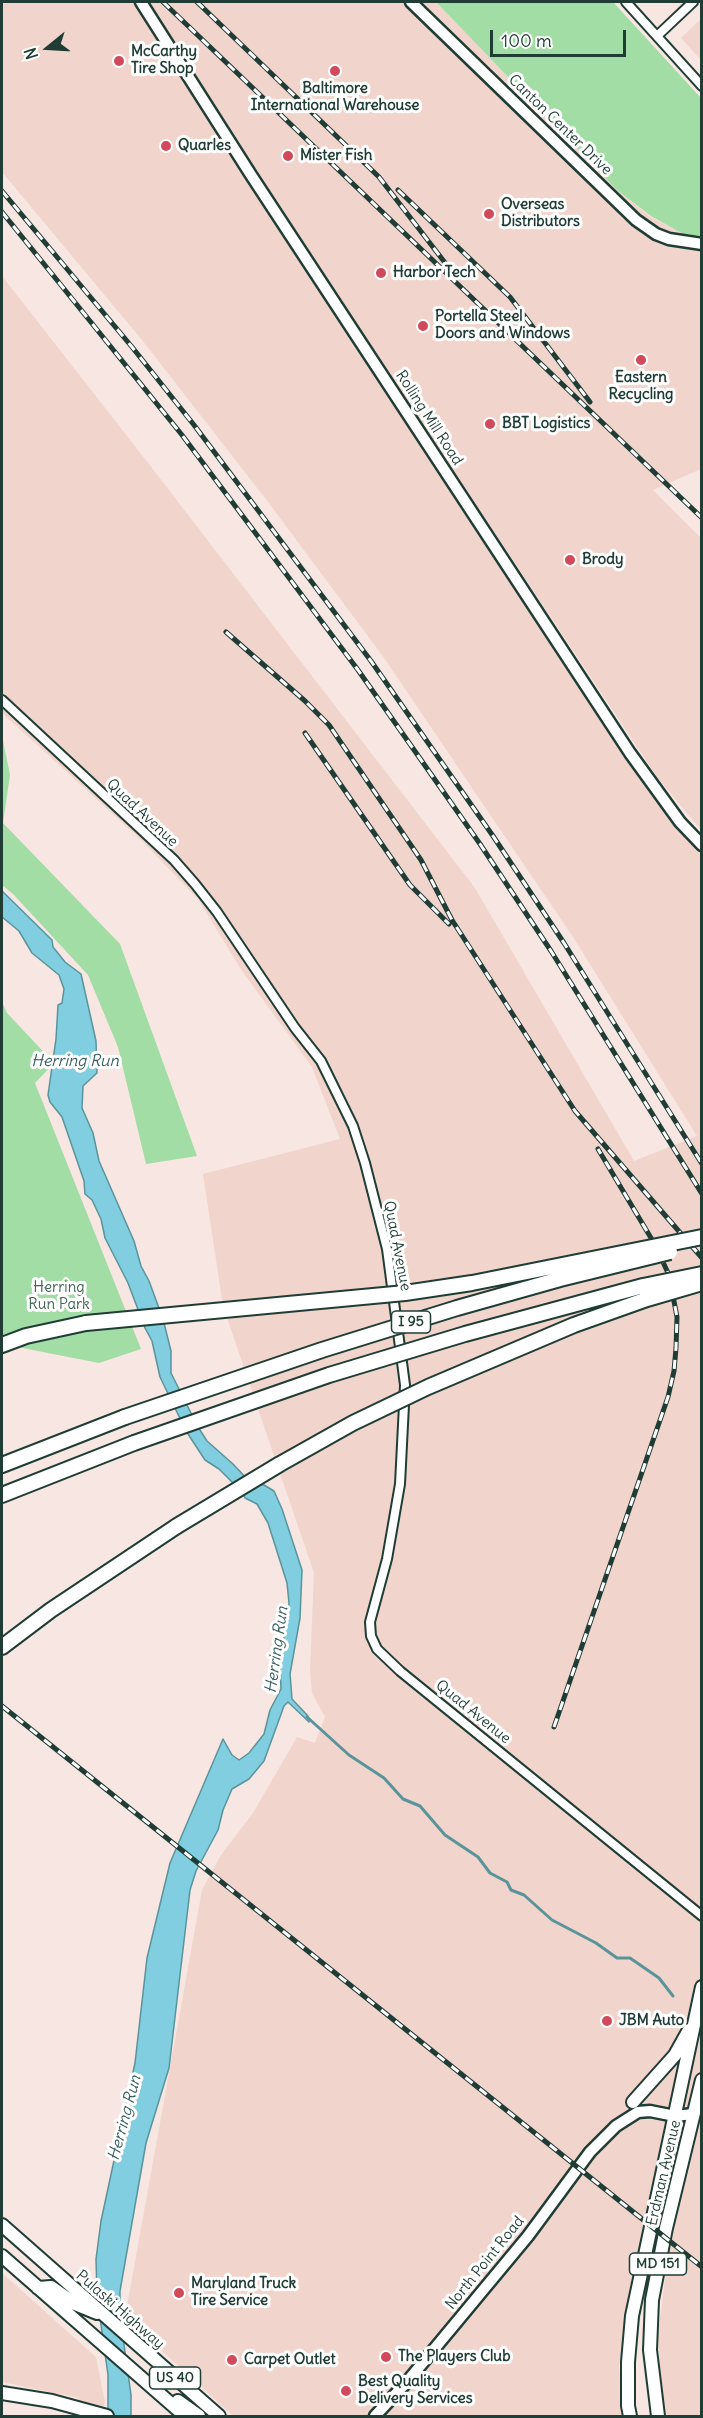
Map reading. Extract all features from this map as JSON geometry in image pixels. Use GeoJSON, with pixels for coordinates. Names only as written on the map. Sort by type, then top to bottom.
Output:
{"type":"FeatureCollection","features":[{"type":"Feature","properties":{"kind":"highway"},"geometry":{"type":"LineString","coordinates":[[2,1346],[37,1334],[86,1323],[405,1293],[472,1283],[702,1237]]}},
{"type":"Feature","properties":{"kind":"highway","name":"I 95"},"geometry":{"type":"LineString","coordinates":[[2,1465],[125,1417],[322,1350],[560,1279],[702,1245]]}},
{"type":"Feature","properties":{"kind":"highway","name":"I 95"},"geometry":{"type":"LineString","coordinates":[[2,1495],[134,1443],[329,1375],[465,1334],[621,1292],[702,1274]]}},
{"type":"Feature","properties":{"kind":"highway"},"geometry":{"type":"LineString","coordinates":[[2,1647],[86,1585],[177,1526],[311,1446],[428,1387],[574,1325],[646,1299],[702,1283]]}},
{"type":"Feature","properties":{"kind":"main road","name":"MD 151"},"geometry":{"type":"LineString","coordinates":[[675,2116],[702,1987]]}},
{"type":"Feature","properties":{"kind":"main road"},"geometry":{"type":"LineString","coordinates":[[633,2102],[675,2055],[697,2009]]}},
{"type":"Feature","properties":{"kind":"main road","name":"MD 151"},"geometry":{"type":"LineString","coordinates":[[693,2114],[702,2080]]}},
{"type":"Feature","properties":{"kind":"main road","name":"Erdman Avenue"},"geometry":{"type":"LineString","coordinates":[[658,2416],[650,2350],[652,2300],[666,2228],[693,2114]]}},
{"type":"Feature","properties":{"kind":"main road","name":"Erdman Avenue"},"geometry":{"type":"LineString","coordinates":[[630,2416],[628,2362],[632,2316],[675,2116]]}},
{"type":"Feature","properties":{"kind":"main road","name":"Pulaski Highway"},"geometry":{"type":"LineString","coordinates":[[2,2225],[85,2303],[104,2315],[219,2416]]}},
{"type":"Feature","properties":{"kind":"main road","name":"US 40"},"geometry":{"type":"LineString","coordinates":[[2,2256],[185,2416]]}},
{"type":"Feature","properties":{"kind":"main road"},"geometry":{"type":"LineString","coordinates":[[38,2288],[51,2287],[85,2303]]}},
{"type":"Feature","properties":{"kind":"main road"},"geometry":{"type":"LineString","coordinates":[[146,2383],[199,2416]]}},
{"type":"Feature","properties":{"kind":"main road"},"geometry":{"type":"LineString","coordinates":[[2,2393],[28,2396],[107,2416]]}},
{"type":"Feature","properties":{"kind":"street","name":"Rolling Mill Road"},"geometry":{"type":"LineString","coordinates":[[141,2],[258,185],[630,753],[661,797],[702,845]]}},
{"type":"Feature","properties":{"kind":"street","name":"Canton Center Drive"},"geometry":{"type":"LineString","coordinates":[[411,2],[636,220],[656,234],[669,239],[702,244]]}},
{"type":"Feature","properties":{"kind":"street"},"geometry":{"type":"LineString","coordinates":[[626,2],[702,86]]}},
{"type":"Feature","properties":{"kind":"street"},"geometry":{"type":"LineString","coordinates":[[657,36],[693,2]]}},
{"type":"Feature","properties":{"kind":"street","name":"Quad Avenue"},"geometry":{"type":"LineString","coordinates":[[2,700],[174,860],[195,884],[217,912],[295,1028],[321,1060],[353,1126],[387,1249],[405,1386],[400,1484],[387,1559],[370,1622],[371,1636],[377,1649],[400,1671],[702,1916]]}},
{"type":"Feature","properties":{"kind":"street","name":"North Point Road"},"geometry":{"type":"LineString","coordinates":[[375,2416],[406,2383],[528,2236],[564,2185],[590,2152],[616,2126],[633,2102]]}},
{"type":"Feature","properties":{"kind":"street","name":"North Point Road"},"geometry":{"type":"LineString","coordinates":[[616,2126],[638,2112],[650,2111],[675,2116],[693,2114]]}},
{"type":"Feature","properties":{"kind":"shaded area"},"geometry":{"type":"Polygon","coordinates":[[[2,2],[436,2],[617,190],[651,217],[683,234],[701,236],[701,469],[653,490],[701,538],[701,830],[657,777],[438,447],[384,386],[637,773],[670,817],[701,851],[701,2416],[667,2416],[662,2401],[658,2334],[668,2256],[642,2234],[628,2303],[619,2366],[622,2416],[233,2416],[125,2317],[202,1890],[221,1855],[253,1813],[297,1737],[315,1743],[325,1717],[312,1693],[310,1671],[314,1573],[223,1306],[203,1174],[340,1139],[312,1067],[242,971],[198,899],[136,835],[2,713],[2,276],[475,888],[634,1161],[697,1136],[573,937],[382,655],[268,502],[142,340],[2,172],[2,2]]]}},
{"type":"Feature","properties":{"kind":"shaded area"},"geometry":{"type":"Polygon","coordinates":[[[701,19],[701,60],[681,38],[701,19]]]}},
{"type":"Feature","properties":{"kind":"shaded area"},"geometry":{"type":"Polygon","coordinates":[[[2,2273],[96,2357],[105,2402],[100,2416],[73,2416],[79,2398],[2,2382],[2,2273]]]}},
{"type":"Feature","properties":{"kind":"green space"},"geometry":{"type":"Polygon","coordinates":[[[436,2],[613,2],[701,98],[701,236],[683,234],[651,216],[617,190],[436,2]]]}},
{"type":"Feature","properties":{"kind":"green space"},"geometry":{"type":"Polygon","coordinates":[[[2,736],[10,775],[3,823],[120,944],[197,1156],[146,1164],[118,1047],[88,975],[2,885],[2,736]]]}},
{"type":"Feature","properties":{"kind":"green space","name":"Herring Run Park"},"geometry":{"type":"Polygon","coordinates":[[[2,1002],[7,1013],[54,1063],[35,1083],[141,1349],[99,1363],[2,1344],[2,1002]]]}},
{"type":"Feature","properties":{"kind":"water","name":"Herring Run"},"geometry":{"type":"Polygon","coordinates":[[[2,891],[52,940],[53,947],[65,962],[81,974],[96,1041],[97,1073],[83,1086],[82,1108],[93,1133],[99,1161],[134,1241],[141,1266],[163,1319],[171,1351],[171,1373],[207,1441],[250,1482],[264,1485],[274,1491],[302,1570],[300,1618],[290,1674],[292,1699],[308,1716],[309,1722],[288,1702],[284,1706],[264,1761],[249,1779],[232,1789],[218,1830],[196,1871],[190,1890],[169,2068],[146,2143],[120,2291],[120,2316],[131,2395],[131,2416],[108,2416],[108,2375],[97,2296],[96,2259],[101,2221],[135,2063],[147,1958],[170,1863],[223,1739],[232,1755],[239,1760],[249,1753],[264,1734],[270,1710],[281,1689],[280,1665],[289,1603],[287,1583],[268,1523],[257,1504],[245,1498],[219,1469],[205,1460],[186,1431],[160,1377],[152,1341],[128,1283],[105,1238],[101,1219],[92,1200],[85,1194],[84,1181],[62,1117],[50,1102],[48,1095],[58,1005],[62,1003],[64,989],[59,975],[32,953],[19,931],[2,917],[2,891]]]}},
{"type":"Feature","properties":{"kind":"waterway"},"geometry":{"type":"LineString","coordinates":[[307,1717],[349,1755],[384,1778],[403,1799],[420,1806],[445,1835],[478,1857],[490,1873],[507,1882],[511,1890],[524,1895],[552,1920],[596,1943],[617,1958],[630,1958],[659,1978],[673,1996]]}},
{"type":"Feature","properties":{"kind":"railway"},"geometry":{"type":"LineString","coordinates":[[163,2],[702,518]]}},
{"type":"Feature","properties":{"kind":"railway"},"geometry":{"type":"LineString","coordinates":[[197,2],[379,177],[446,264]]}},
{"type":"Feature","properties":{"kind":"railway"},"geometry":{"type":"LineString","coordinates":[[398,190],[510,297],[590,402]]}},
{"type":"Feature","properties":{"kind":"railway"},"geometry":{"type":"LineString","coordinates":[[2,191],[194,425],[371,661],[493,836],[564,943],[702,1164]]}},
{"type":"Feature","properties":{"kind":"railway"},"geometry":{"type":"LineString","coordinates":[[2,212],[182,435],[358,670],[480,844],[551,951],[702,1194]]}},
{"type":"Feature","properties":{"kind":"railway"},"geometry":{"type":"LineString","coordinates":[[226,632],[329,725],[421,860],[452,920],[575,1111],[702,1258]]}},
{"type":"Feature","properties":{"kind":"railway"},"geometry":{"type":"LineString","coordinates":[[305,733],[410,885],[449,924]]}},
{"type":"Feature","properties":{"kind":"railway"},"geometry":{"type":"LineString","coordinates":[[554,1727],[668,1397],[676,1348],[677,1317],[669,1275],[654,1243],[598,1149]]}},
{"type":"Feature","properties":{"kind":"railway"},"geometry":{"type":"LineString","coordinates":[[2,1706],[702,2267]]}},
{"type":"Feature","properties":{"kind":"place","name":"McCarthy Tire Shop"},"geometry":{"type":"Point","coordinates":[119,61]}},
{"type":"Feature","properties":{"kind":"place","name":"Baltimore International Warehouse"},"geometry":{"type":"Point","coordinates":[335,71]}},
{"type":"Feature","properties":{"kind":"place","name":"Quarles"},"geometry":{"type":"Point","coordinates":[166,146]}},
{"type":"Feature","properties":{"kind":"place","name":"Mister Fish"},"geometry":{"type":"Point","coordinates":[288,156]}},
{"type":"Feature","properties":{"kind":"place","name":"Overseas Distributors"},"geometry":{"type":"Point","coordinates":[489,214]}},
{"type":"Feature","properties":{"kind":"place","name":"Harbor Tech"},"geometry":{"type":"Point","coordinates":[381,273]}},
{"type":"Feature","properties":{"kind":"place","name":"Portella Steel Doors and Windows"},"geometry":{"type":"Point","coordinates":[423,326]}},
{"type":"Feature","properties":{"kind":"place","name":"Eastern Recycling"},"geometry":{"type":"Point","coordinates":[641,360]}},
{"type":"Feature","properties":{"kind":"place","name":"BBT Logistics"},"geometry":{"type":"Point","coordinates":[490,424]}},
{"type":"Feature","properties":{"kind":"place","name":"Brody"},"geometry":{"type":"Point","coordinates":[570,560]}},
{"type":"Feature","properties":{"kind":"place","name":"JBM Auto"},"geometry":{"type":"Point","coordinates":[607,2021]}},
{"type":"Feature","properties":{"kind":"place","name":"Maryland Truck Tire Service"},"geometry":{"type":"Point","coordinates":[179,2293]}},
{"type":"Feature","properties":{"kind":"place","name":"The Players Club"},"geometry":{"type":"Point","coordinates":[386,2357]}},
{"type":"Feature","properties":{"kind":"place","name":"Carpet Outlet"},"geometry":{"type":"Point","coordinates":[232,2360]}},
{"type":"Feature","properties":{"kind":"place","name":"Best Quality Delivery Services"},"geometry":{"type":"Point","coordinates":[346,2391]}}]}
